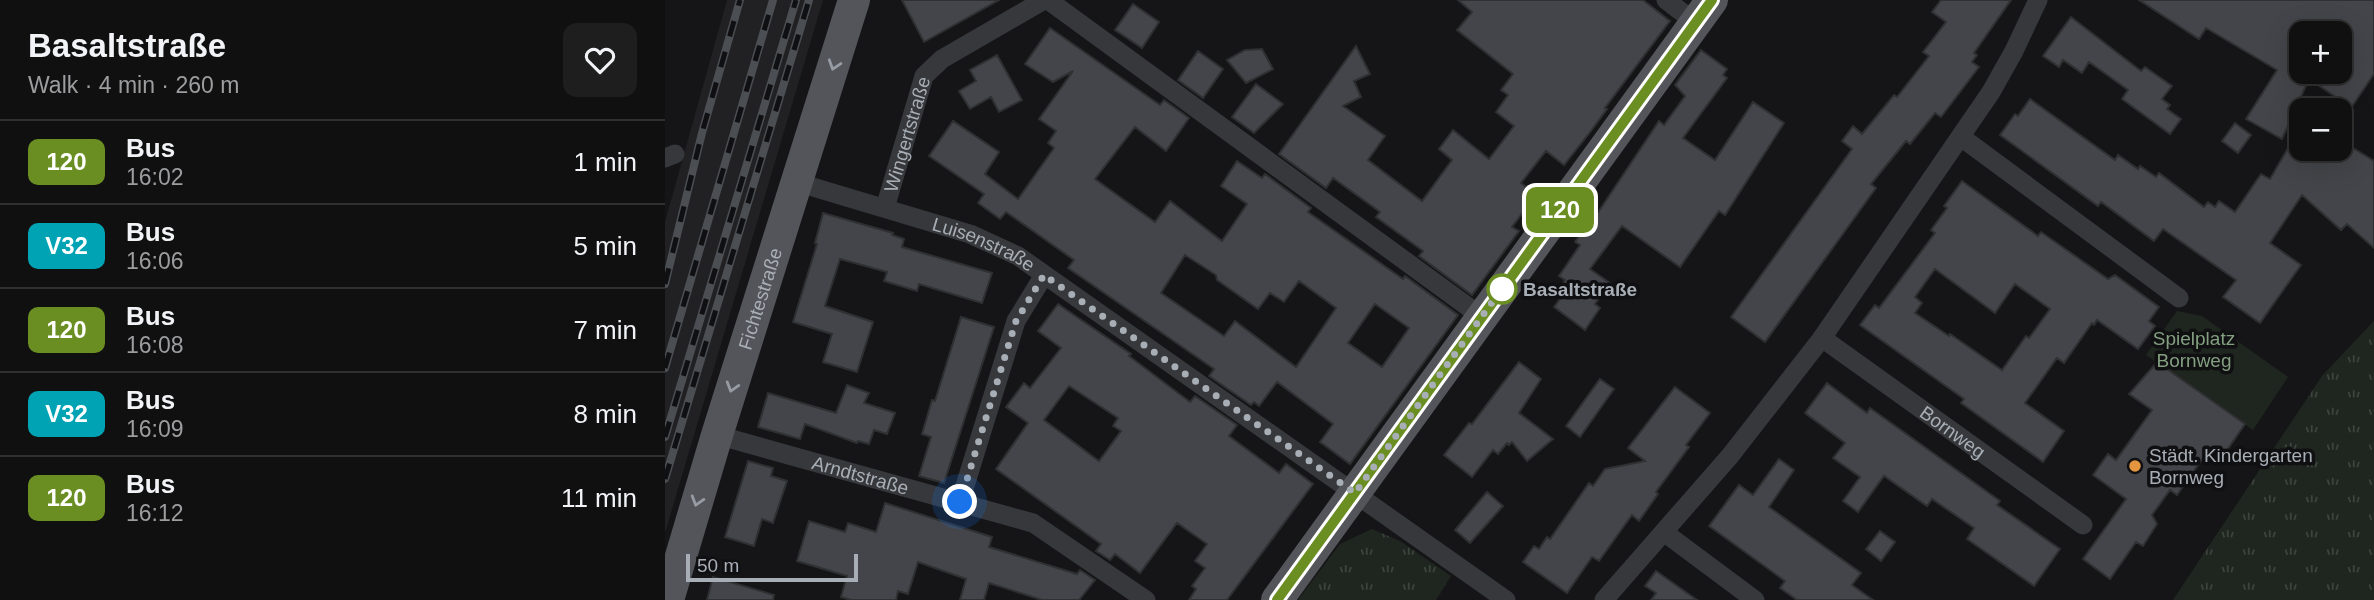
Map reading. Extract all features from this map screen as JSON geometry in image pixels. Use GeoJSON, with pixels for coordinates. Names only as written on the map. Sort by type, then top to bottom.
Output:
{"type":"FeatureCollection","features":[{"type":"Feature","properties":{"kind":"main road","name":"Fichtestraße"},"geometry":{"type":"LineString","coordinates":[[668,600],[717,435],[855,0]]}},
{"type":"Feature","properties":{"kind":"main road"},"geometry":{"type":"LineString","coordinates":[[1277,600],[1704,11]]}},
{"type":"Feature","properties":{"kind":"street","name":"Wingertstraße"},"geometry":{"type":"LineString","coordinates":[[885,208],[924,76],[942,59],[1046,0]]}},
{"type":"Feature","properties":{"kind":"street"},"geometry":{"type":"LineString","coordinates":[[1046,0],[1482,317]]}},
{"type":"Feature","properties":{"kind":"street"},"geometry":{"type":"LineString","coordinates":[[1667,0],[1704,11]]}},
{"type":"Feature","properties":{"kind":"street"},"geometry":{"type":"LineString","coordinates":[[1604,600],[1665,533],[1822,338],[2006,67],[2038,0]]}},
{"type":"Feature","properties":{"kind":"street"},"geometry":{"type":"LineString","coordinates":[[1961,137],[2179,298]]}},
{"type":"Feature","properties":{"kind":"street","name":"Luisenstraße"},"geometry":{"type":"LineString","coordinates":[[796,182],[989,240],[1018,256],[1355,493]]}},
{"type":"Feature","properties":{"kind":"street"},"geometry":{"type":"LineString","coordinates":[[960,502],[1016,321],[1044,275]]}},
{"type":"Feature","properties":{"kind":"street","name":"Bornweg"},"geometry":{"type":"LineString","coordinates":[[1822,338],[2083,525]]}},
{"type":"Feature","properties":{"kind":"street","name":"Arndtstraße"},"geometry":{"type":"LineString","coordinates":[[717,435],[1033,523],[1146,600]]}},
{"type":"Feature","properties":{"kind":"street"},"geometry":{"type":"LineString","coordinates":[[1355,493],[1506,600]]}},
{"type":"Feature","properties":{"kind":"street"},"geometry":{"type":"LineString","coordinates":[[1665,533],[1755,600]]}},
{"type":"Feature","properties":{"kind":"shaded area"},"geometry":{"type":"Polygon","coordinates":[[[727,0],[823,0],[665,533],[665,222],[727,0]]]}},
{"type":"Feature","properties":{"kind":"green space","name":"Spielplatz Bornweg"},"geometry":{"type":"Polygon","coordinates":[[[2177,311],[2202,316],[2288,377],[2253,430],[2146,355],[2177,311]]]}},
{"type":"Feature","properties":{"kind":"green space"},"geometry":{"type":"Polygon","coordinates":[[[2374,321],[2374,600],[2173,600],[2322,376],[2374,321]]]}},
{"type":"Feature","properties":{"kind":"green space"},"geometry":{"type":"Polygon","coordinates":[[[1372,529],[1400,541],[1451,576],[1436,600],[1298,600],[1340,544],[1372,529]]]}},
{"type":"Feature","properties":{"kind":"building"},"geometry":{"type":"Polygon","coordinates":[[[902,0],[999,0],[924,42],[902,0]]]}},
{"type":"Feature","properties":{"kind":"building"},"geometry":{"type":"Polygon","coordinates":[[[1458,0],[1643,0],[1670,21],[1564,165],[1546,151],[1521,183],[1536,195],[1512,227],[1519,231],[1472,295],[1419,256],[1423,251],[1376,217],[1380,212],[1333,178],[1326,188],[1279,154],[1356,46],[1370,74],[1354,81],[1361,97],[1343,106],[1385,136],[1368,160],[1422,201],[1452,160],[1439,149],[1453,130],[1489,159],[1514,126],[1496,112],[1508,95],[1501,90],[1513,74],[1457,30],[1472,12],[1458,0]]]}},
{"type":"Feature","properties":{"kind":"building"},"geometry":{"type":"Polygon","coordinates":[[[1941,0],[2011,0],[1974,53],[1977,55],[1972,62],[1979,67],[1941,117],[1935,113],[1910,144],[1906,141],[1871,184],[1876,188],[1765,342],[1731,317],[1852,149],[1842,141],[1853,126],[1862,134],[1894,95],[1897,97],[1929,56],[1923,52],[1946,22],[1932,12],[1941,0]]]}},
{"type":"Feature","properties":{"kind":"building"},"geometry":{"type":"Polygon","coordinates":[[[2139,0],[2374,0],[2374,74],[2352,106],[2352,98],[2337,98],[2316,84],[2352,84],[2352,21],[2289,21],[2289,84],[2307,84],[2300,98],[2289,98],[2289,123],[2282,139],[2246,119],[2277,70],[2206,28],[2199,39],[2139,0]]]}},
{"type":"Feature","properties":{"kind":"building"},"geometry":{"type":"Polygon","coordinates":[[[1133,4],[1159,22],[1142,48],[1115,30],[1133,4]]]}},
{"type":"Feature","properties":{"kind":"building"},"geometry":{"type":"Polygon","coordinates":[[[2071,17],[2141,71],[2145,67],[2172,86],[2162,99],[2170,105],[2167,109],[2181,119],[2170,134],[2122,99],[2128,90],[2089,62],[2082,73],[2063,60],[2059,67],[2043,56],[2071,17]]]}},
{"type":"Feature","properties":{"kind":"building"},"geometry":{"type":"Polygon","coordinates":[[[1050,28],[1160,105],[1164,100],[1189,118],[1166,151],[1135,127],[1095,179],[1155,222],[1170,201],[1222,241],[1247,204],[1221,186],[1237,161],[1262,178],[1265,174],[1311,208],[1308,212],[1403,279],[1405,276],[1458,315],[1350,464],[1320,442],[1333,424],[1277,382],[1259,406],[1254,402],[1251,405],[1209,376],[1214,369],[1068,268],[1074,260],[1006,212],[1000,219],[978,203],[984,194],[929,156],[953,121],[999,152],[985,174],[1018,199],[1054,148],[1048,143],[1056,131],[1039,119],[1073,71],[1053,82],[1025,64],[1050,28]],[[1185,255],[1161,293],[1224,336],[1235,321],[1296,367],[1336,308],[1299,281],[1284,302],[1270,293],[1258,309],[1217,280],[1216,275],[1185,255]],[[1375,304],[1348,343],[1382,367],[1409,328],[1375,304]]]}},
{"type":"Feature","properties":{"kind":"building"},"geometry":{"type":"Polygon","coordinates":[[[1262,49],[1273,69],[1246,83],[1227,60],[1245,50],[1262,49]]]}},
{"type":"Feature","properties":{"kind":"building"},"geometry":{"type":"Polygon","coordinates":[[[1701,50],[1727,69],[1723,75],[1727,78],[1683,138],[1715,160],[1753,102],[1784,123],[1725,215],[1719,211],[1680,267],[1622,226],[1590,269],[1610,283],[1595,304],[1600,308],[1585,330],[1554,307],[1562,296],[1556,292],[1565,280],[1559,276],[1580,245],[1575,242],[1587,225],[1589,226],[1659,121],[1664,125],[1685,96],[1675,85],[1701,50]]]}},
{"type":"Feature","properties":{"kind":"building"},"geometry":{"type":"Polygon","coordinates":[[[1198,51],[1223,69],[1203,98],[1178,80],[1198,51]]]}},
{"type":"Feature","properties":{"kind":"building"},"geometry":{"type":"Polygon","coordinates":[[[997,55],[1022,100],[999,112],[991,97],[970,109],[959,91],[976,81],[970,70],[997,55]]]}},
{"type":"Feature","properties":{"kind":"building"},"geometry":{"type":"Polygon","coordinates":[[[1256,84],[1283,104],[1254,133],[1232,117],[1256,84]]]}},
{"type":"Feature","properties":{"kind":"building"},"geometry":{"type":"Polygon","coordinates":[[[2030,99],[2115,160],[2118,155],[2156,177],[2159,173],[2204,207],[2208,202],[2215,207],[2219,201],[2235,212],[2261,174],[2270,179],[2289,147],[2289,161],[2352,161],[2352,147],[2374,161],[2374,248],[2347,224],[2341,230],[2302,195],[2270,243],[2301,265],[2260,323],[2223,297],[2236,280],[2163,229],[2154,241],[2101,202],[2098,206],[2000,135],[2015,114],[2018,116],[2030,99]]]}},
{"type":"Feature","properties":{"kind":"building"},"geometry":{"type":"Polygon","coordinates":[[[2235,123],[2251,135],[2238,153],[2222,141],[2235,123]]]}},
{"type":"Feature","properties":{"kind":"building"},"geometry":{"type":"Polygon","coordinates":[[[1962,181],[2038,236],[2041,232],[2108,279],[2115,275],[2159,307],[2149,321],[2155,326],[2138,349],[2097,320],[2094,325],[2092,323],[2064,363],[2057,358],[2025,403],[2064,431],[2043,462],[1961,403],[1964,399],[1860,325],[1875,305],[1879,308],[1935,233],[1931,230],[1947,208],[1944,206],[1962,181]],[[1935,269],[1915,297],[1922,303],[1915,313],[2002,370],[2026,336],[2029,338],[2050,309],[2015,284],[1995,313],[1935,269]]]}},
{"type":"Feature","properties":{"kind":"building"},"geometry":{"type":"Polygon","coordinates":[[[823,213],[893,233],[892,235],[904,239],[902,247],[992,273],[982,303],[919,284],[917,291],[884,281],[887,272],[840,259],[825,306],[873,322],[857,372],[823,362],[832,334],[793,322],[817,244],[815,243],[823,213]]]}},
{"type":"Feature","properties":{"kind":"building"},"geometry":{"type":"Polygon","coordinates":[[[1058,304],[1131,354],[1129,356],[1190,402],[1195,396],[1237,425],[1229,436],[1279,473],[1286,464],[1313,484],[1227,600],[1189,600],[1196,589],[1192,586],[1205,568],[1195,561],[1207,544],[1177,523],[1140,573],[1115,554],[1110,560],[1096,551],[1101,544],[996,469],[1028,423],[1006,407],[1024,383],[1030,388],[1061,348],[1038,331],[1058,304]],[[1069,386],[1044,420],[1099,461],[1121,431],[1113,426],[1118,418],[1069,386]]]}},
{"type":"Feature","properties":{"kind":"building"},"geometry":{"type":"Polygon","coordinates":[[[961,317],[994,327],[944,483],[919,476],[931,437],[922,434],[961,317]]]}},
{"type":"Feature","properties":{"kind":"building"},"geometry":{"type":"Polygon","coordinates":[[[1519,362],[1541,379],[1519,413],[1553,439],[1527,461],[1512,442],[1509,445],[1507,443],[1498,454],[1493,450],[1472,477],[1444,455],[1469,423],[1472,424],[1519,362]]]}},
{"type":"Feature","properties":{"kind":"building"},"geometry":{"type":"Polygon","coordinates":[[[2157,362],[2245,424],[2221,459],[2208,451],[2177,495],[2170,490],[2152,515],[2157,524],[2143,546],[2136,542],[2110,579],[2083,559],[2126,499],[2093,475],[2108,454],[2116,460],[2152,410],[2129,394],[2157,362]]]}},
{"type":"Feature","properties":{"kind":"building"},"geometry":{"type":"Polygon","coordinates":[[[1600,379],[1614,389],[1580,437],[1566,426],[1600,379]]]}},
{"type":"Feature","properties":{"kind":"building"},"geometry":{"type":"Polygon","coordinates":[[[1827,383],[1867,413],[1870,408],[2000,501],[1997,505],[2060,549],[2034,586],[1967,539],[1974,528],[1932,499],[1927,506],[1884,476],[1858,512],[1843,501],[1860,477],[1833,458],[1845,443],[1805,413],[1827,383]]]}},
{"type":"Feature","properties":{"kind":"building"},"geometry":{"type":"Polygon","coordinates":[[[847,385],[869,393],[864,403],[895,413],[887,434],[874,430],[869,444],[857,443],[805,424],[800,439],[758,427],[768,393],[836,413],[847,385]]]}},
{"type":"Feature","properties":{"kind":"building"},"geometry":{"type":"Polygon","coordinates":[[[1675,387],[1710,413],[1686,445],[1689,447],[1656,492],[1658,494],[1639,521],[1632,515],[1599,561],[1592,557],[1567,593],[1523,562],[1534,546],[1539,549],[1547,537],[1550,539],[1589,483],[1593,486],[1605,469],[1645,461],[1628,448],[1675,387]]]}},
{"type":"Feature","properties":{"kind":"building"},"geometry":{"type":"Polygon","coordinates":[[[1779,459],[1794,470],[1769,507],[1861,573],[1852,585],[1873,600],[1797,600],[1780,588],[1785,581],[1709,526],[1739,485],[1753,495],[1779,459]]]}},
{"type":"Feature","properties":{"kind":"building"},"geometry":{"type":"Polygon","coordinates":[[[748,461],[773,468],[771,476],[787,481],[773,523],[762,519],[754,546],[725,537],[748,461]]]}},
{"type":"Feature","properties":{"kind":"building"},"geometry":{"type":"Polygon","coordinates":[[[1487,492],[1503,506],[1470,543],[1455,530],[1487,492]]]}},
{"type":"Feature","properties":{"kind":"building"},"geometry":{"type":"Polygon","coordinates":[[[885,503],[992,537],[989,547],[1077,574],[1080,570],[1095,580],[1079,600],[1042,600],[989,583],[984,600],[960,600],[966,579],[918,562],[908,594],[898,591],[896,600],[851,600],[841,597],[847,576],[797,561],[809,521],[845,532],[848,523],[876,532],[885,503]]]}},
{"type":"Feature","properties":{"kind":"building"},"geometry":{"type":"Polygon","coordinates":[[[1880,531],[1895,542],[1881,561],[1866,549],[1880,531]]]}},
{"type":"Feature","properties":{"kind":"building"},"geometry":{"type":"Polygon","coordinates":[[[1656,571],[1697,600],[1651,600],[1656,593],[1645,586],[1656,571]]]}},
{"type":"Feature","properties":{"kind":"building"},"geometry":{"type":"Polygon","coordinates":[[[713,577],[774,595],[773,600],[707,600],[713,577]]]}},
{"type":"Feature","properties":{"kind":"railway"},"geometry":{"type":"LineString","coordinates":[[665,284],[702,133],[740,0]]}},
{"type":"Feature","properties":{"kind":"railway"},"geometry":{"type":"LineString","coordinates":[[665,368],[773,0]]}},
{"type":"Feature","properties":{"kind":"railway"},"geometry":{"type":"LineString","coordinates":[[665,437],[796,0]]}},
{"type":"Feature","properties":{"kind":"railway"},"geometry":{"type":"LineString","coordinates":[[665,479],[809,0]]}},
{"type":"Feature","properties":{"kind":"bus line","name":"120"},"geometry":{"type":"LineString","coordinates":[[1277,600],[1712,0]]}},
{"type":"Feature","properties":{"kind":"place","name":"Basaltstraße"},"geometry":{"type":"Point","coordinates":[1502,289]}},
{"type":"Feature","properties":{"kind":"place","name":"Städt. Kindergarten Bornweg"},"geometry":{"type":"Point","coordinates":[2135,466]}},
{"type":"Feature","properties":{"kind":"route"},"geometry":{"type":"LineString","coordinates":[[960,502],[1016,321],[1044,275],[1355,493],[1503,287],[1502,289]]}}]}
